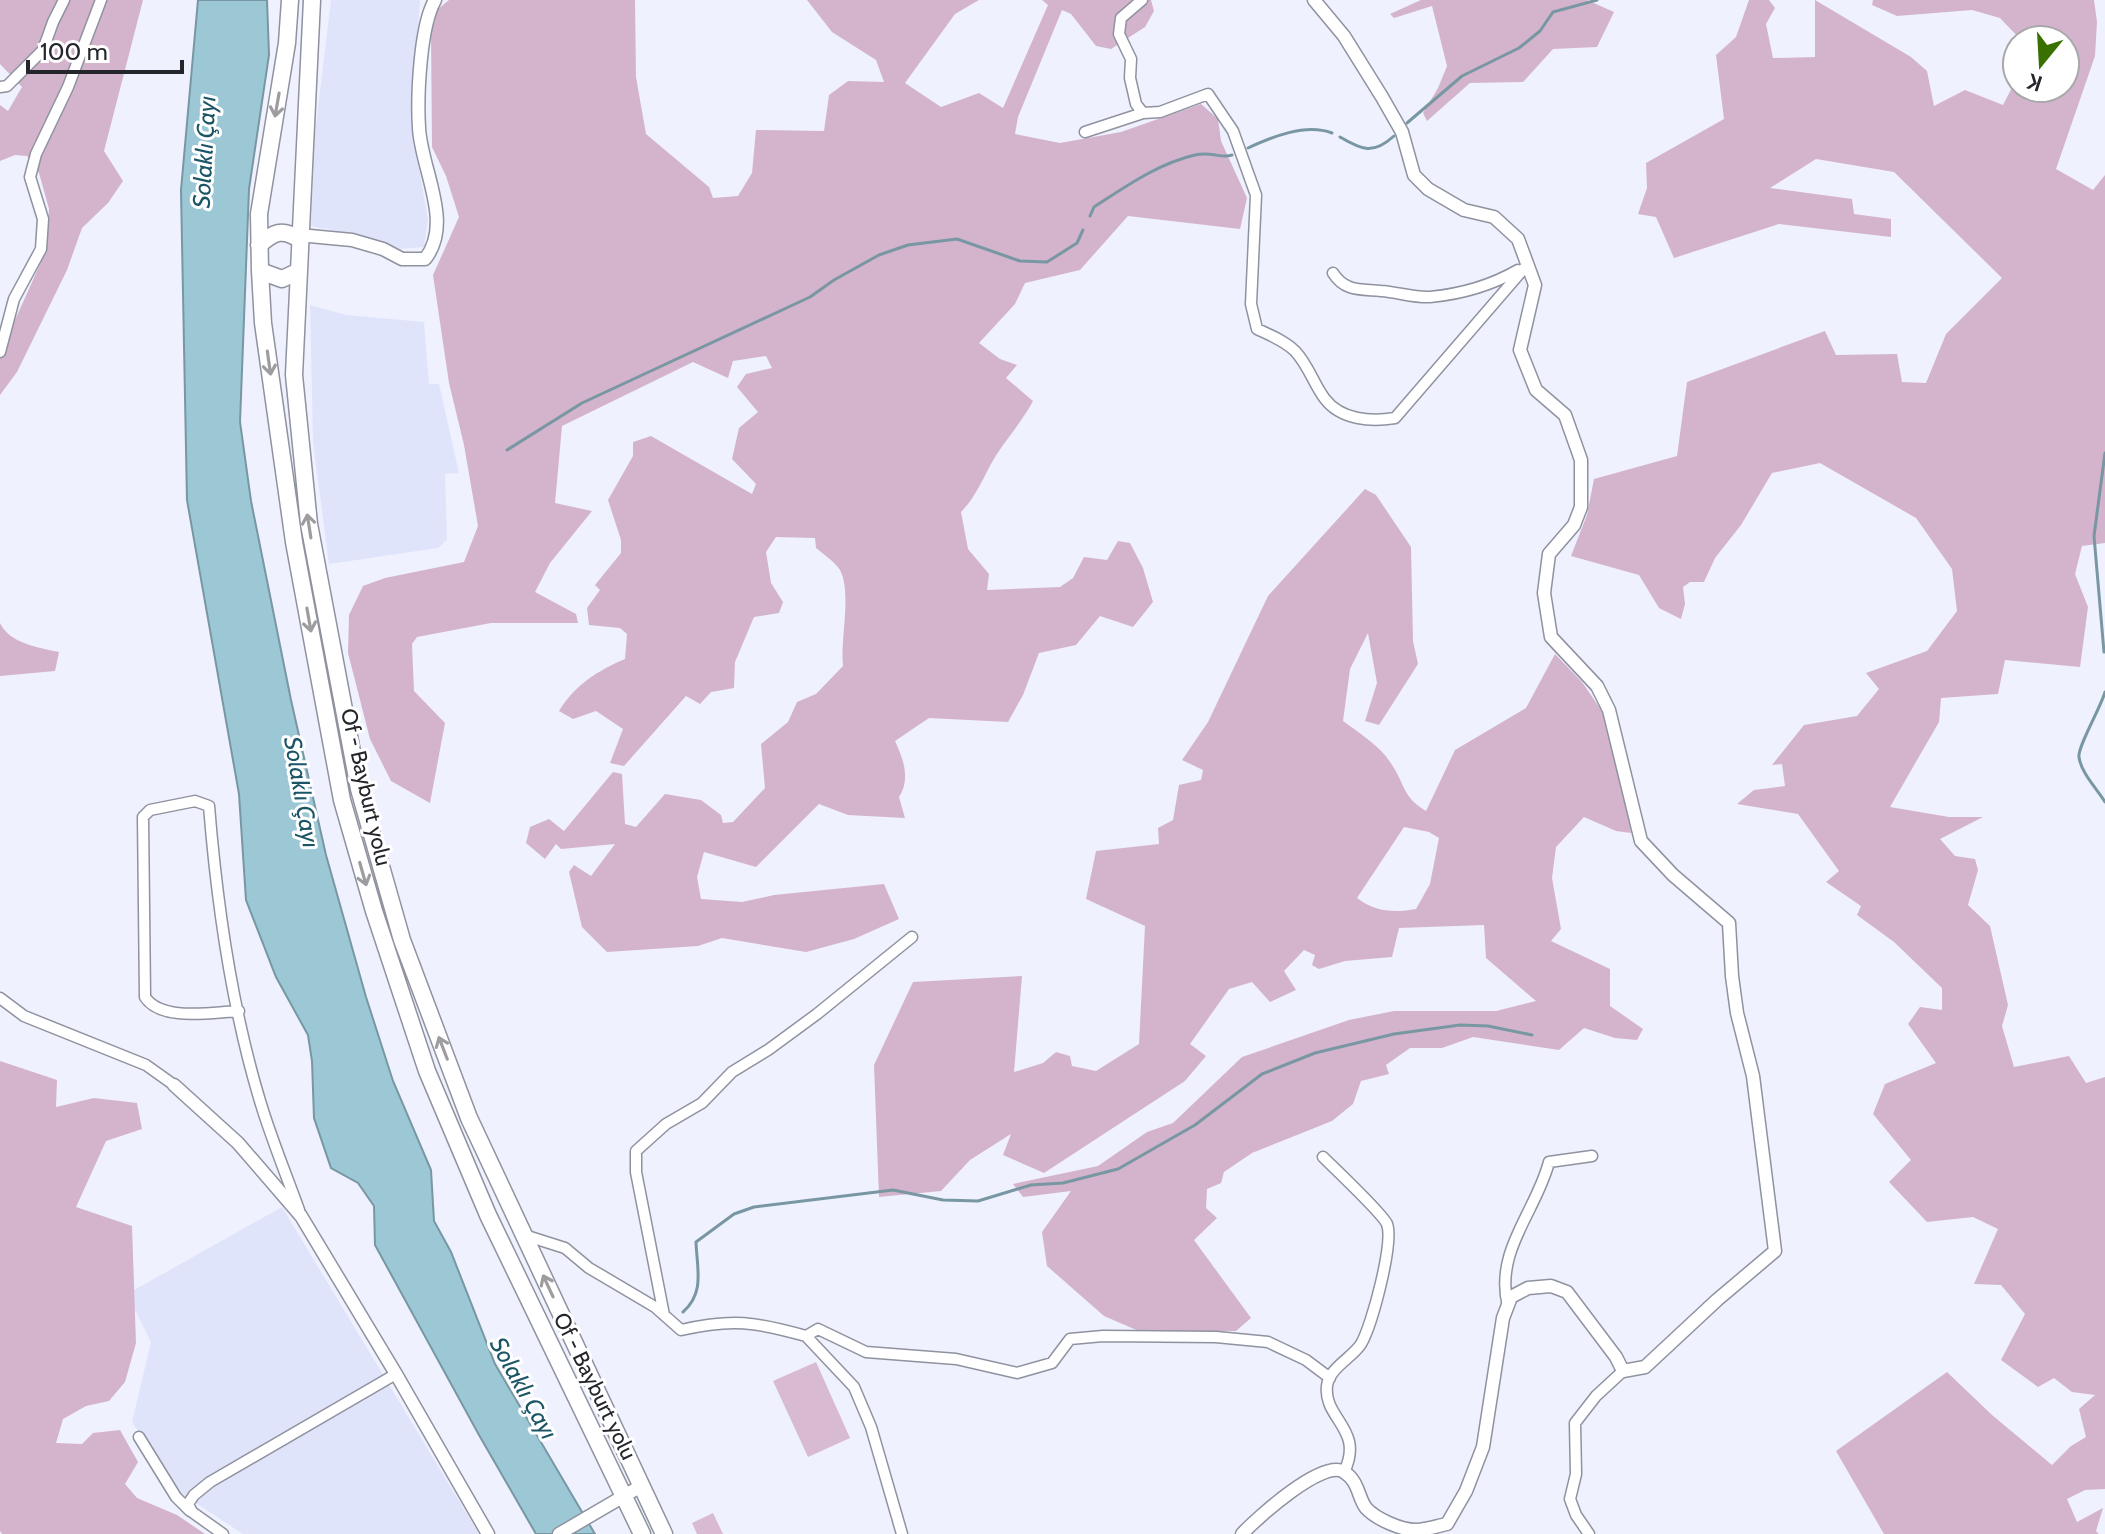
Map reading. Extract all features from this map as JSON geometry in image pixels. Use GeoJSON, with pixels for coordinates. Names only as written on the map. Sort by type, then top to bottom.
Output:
{"type":"FeatureCollection","features":[{"type":"Feature","properties":{"kind":"highway","name":"Of - Bayburt yolu"},"geometry":{"type":"LineString","coordinates":[[290,0],[287,43],[259,214],[263,323],[294,542],[342,800],[374,911],[427,1071],[482,1201],[619,1498],[642,1534]]}},
{"type":"Feature","properties":{"kind":"highway","name":"Of - Bayburt yolu"},"geometry":{"type":"LineString","coordinates":[[312,0],[294,375],[309,524],[359,789],[402,940],[469,1118],[664,1534]]}},
{"type":"Feature","properties":{"kind":"highway"},"geometry":{"type":"LineString","coordinates":[[259,245],[273,233],[286,231],[299,237]]}},
{"type":"Feature","properties":{"kind":"highway"},"geometry":{"type":"LineString","coordinates":[[260,271],[282,279],[297,272]]}},
{"type":"Feature","properties":{"kind":"street"},"geometry":{"type":"LineString","coordinates":[[0,87],[7,86],[43,50],[64,0]]}},
{"type":"Feature","properties":{"kind":"street"},"geometry":{"type":"LineString","coordinates":[[0,352],[14,299],[41,249],[43,219],[30,177],[36,154],[68,87],[101,0]]}},
{"type":"Feature","properties":{"kind":"street"},"geometry":{"type":"LineString","coordinates":[[299,237],[352,240],[383,249],[402,259],[425,259],[434,247],[436,218],[419,129],[423,36],[427,14],[435,0]]}},
{"type":"Feature","properties":{"kind":"street"},"geometry":{"type":"LineString","coordinates":[[1142,0],[1121,18],[1119,34],[1131,59],[1130,78],[1136,104],[1143,113]]}},
{"type":"Feature","properties":{"kind":"street"},"geometry":{"type":"LineString","coordinates":[[1314,0],[1344,36],[1382,97],[1402,132],[1414,175],[1428,189],[1464,210],[1494,217],[1518,239],[1535,285],[1520,350],[1536,390],[1565,415],[1581,460],[1581,507],[1574,525],[1549,554],[1544,593],[1551,637],[1597,686],[1609,710],[1641,841],[1673,875],[1729,923],[1737,1013],[1753,1076],[1775,1251],[1645,1367],[1623,1371],[1596,1396],[1575,1423],[1576,1474],[1570,1499],[1589,1534]]}},
{"type":"Feature","properties":{"kind":"street"},"geometry":{"type":"LineString","coordinates":[[1085,132],[1143,113],[1160,112],[1208,94],[1233,131],[1256,195],[1251,304],[1257,329],[1294,351],[1325,400],[1346,415],[1374,422],[1395,418],[1527,265]]}},
{"type":"Feature","properties":{"kind":"street"},"geometry":{"type":"LineString","coordinates":[[1333,273],[1338,281],[1355,291],[1373,290],[1429,297],[1494,284],[1527,265]]}},
{"type":"Feature","properties":{"kind":"street"},"geometry":{"type":"LineString","coordinates":[[239,1011],[168,1013],[151,1007],[145,997],[143,817],[150,810],[195,801],[209,806],[217,902],[239,1011],[260,1100],[301,1216]]}},
{"type":"Feature","properties":{"kind":"street"},"geometry":{"type":"LineString","coordinates":[[664,1315],[636,1172],[636,1151],[666,1124],[702,1103],[732,1072],[817,1014],[912,937]]}},
{"type":"Feature","properties":{"kind":"street"},"geometry":{"type":"LineString","coordinates":[[0,998],[24,1016],[146,1065],[174,1085],[238,1143],[301,1216],[488,1534]]}},
{"type":"Feature","properties":{"kind":"street"},"geometry":{"type":"LineString","coordinates":[[1508,1306],[1503,1287],[1509,1256],[1520,1226],[1543,1186],[1549,1162],[1592,1156]]}},
{"type":"Feature","properties":{"kind":"street"},"geometry":{"type":"LineString","coordinates":[[1323,1157],[1386,1223],[1389,1242],[1368,1331],[1359,1348],[1336,1369],[1327,1384],[1328,1402],[1350,1442],[1349,1462],[1344,1472]]}},
{"type":"Feature","properties":{"kind":"street"},"geometry":{"type":"LineString","coordinates":[[524,1235],[565,1248],[589,1268],[626,1289],[681,1330],[720,1322],[744,1322],[806,1336],[854,1387],[871,1427],[902,1531],[889,1534]]}},
{"type":"Feature","properties":{"kind":"street"},"geometry":{"type":"LineString","coordinates":[[1242,1534],[1302,1483],[1336,1469],[1344,1472],[1360,1489],[1365,1507],[1392,1524],[1415,1530],[1447,1524],[1466,1491],[1483,1447],[1503,1318],[1511,1297],[1528,1288],[1551,1286],[1567,1292],[1623,1371]]}},
{"type":"Feature","properties":{"kind":"street"},"geometry":{"type":"LineString","coordinates":[[806,1336],[818,1329],[866,1352],[956,1359],[1017,1373],[1052,1363],[1070,1339],[1103,1336],[1216,1337],[1268,1342],[1306,1360],[1330,1378]]}},
{"type":"Feature","properties":{"kind":"street"},"geometry":{"type":"LineString","coordinates":[[192,1512],[188,1504],[210,1482],[396,1374]]}},
{"type":"Feature","properties":{"kind":"street"},"geometry":{"type":"LineString","coordinates":[[139,1437],[176,1497],[223,1534]]}},
{"type":"Feature","properties":{"kind":"street"},"geometry":{"type":"LineString","coordinates":[[559,1534],[641,1486]]}},
{"type":"Feature","properties":{"kind":"shaded area"},"geometry":{"type":"Polygon","coordinates":[[[0,0],[143,0],[104,151],[123,181],[108,203],[82,228],[67,270],[17,372],[0,395],[0,332],[15,320],[46,251],[49,209],[39,173],[27,156],[15,155],[0,161],[0,105],[8,111],[22,87],[0,64],[0,0]]]}},
{"type":"Feature","properties":{"kind":"shaded area"},"geometry":{"type":"Polygon","coordinates":[[[331,0],[420,0],[412,128],[428,220],[424,247],[400,249],[311,226],[315,133],[331,0]]]}},
{"type":"Feature","properties":{"kind":"shaded area"},"geometry":{"type":"Polygon","coordinates":[[[449,0],[635,0],[636,77],[646,134],[709,187],[713,198],[738,196],[752,173],[756,130],[824,131],[829,95],[848,81],[884,82],[876,60],[832,32],[807,0],[979,0],[955,14],[905,83],[941,107],[979,93],[1003,108],[1048,5],[1042,0],[1151,0],[1154,11],[1145,27],[1111,49],[1096,46],[1071,14],[1062,10],[1018,117],[1015,134],[1060,143],[1121,132],[1201,104],[1218,119],[1221,141],[1247,198],[1240,229],[1128,216],[1080,270],[1025,283],[1015,304],[979,343],[1000,359],[1017,365],[1006,378],[1033,401],[961,512],[968,549],[989,574],[987,590],[1060,587],[1073,578],[1084,557],[1107,560],[1118,541],[1130,543],[1143,568],[1153,602],[1133,627],[1100,616],[1076,645],[1039,653],[1023,695],[1008,722],[929,718],[895,741],[904,769],[905,783],[899,797],[905,818],[848,815],[819,804],[756,867],[704,852],[697,877],[701,899],[742,902],[774,895],[884,884],[899,919],[854,939],[806,952],[722,938],[698,946],[607,952],[582,927],[569,872],[574,865],[591,876],[615,844],[561,849],[556,844],[545,859],[526,843],[530,827],[549,819],[564,831],[613,772],[622,774],[625,824],[636,827],[665,794],[701,800],[721,815],[723,823],[733,822],[765,788],[761,744],[788,722],[797,702],[816,694],[843,666],[845,591],[840,570],[816,548],[815,538],[776,537],[766,552],[771,583],[783,602],[779,613],[754,617],[735,662],[734,688],[711,692],[700,704],[686,696],[624,766],[610,763],[623,729],[596,711],[573,719],[559,711],[588,680],[625,659],[627,634],[620,628],[589,625],[587,608],[600,590],[595,585],[621,553],[621,540],[608,500],[633,456],[633,442],[651,436],[752,494],[756,484],[732,459],[739,428],[758,412],[737,387],[746,374],[772,368],[766,356],[733,361],[728,378],[693,362],[562,426],[555,503],[592,511],[550,563],[535,592],[576,614],[578,623],[491,623],[417,637],[412,644],[414,691],[445,723],[430,803],[391,781],[370,739],[348,653],[349,615],[363,586],[385,578],[464,562],[478,526],[449,383],[433,275],[459,217],[446,176],[432,147],[431,32],[438,9],[449,0]]]}},
{"type":"Feature","properties":{"kind":"shaded area"},"geometry":{"type":"Polygon","coordinates":[[[1421,0],[1587,0],[1614,12],[1597,47],[1553,49],[1523,82],[1470,83],[1427,121],[1423,113],[1447,66],[1432,6],[1394,18],[1390,14],[1421,0]]]}},
{"type":"Feature","properties":{"kind":"shaded area"},"geometry":{"type":"Polygon","coordinates":[[[1749,0],[1769,0],[1775,8],[1766,24],[1773,58],[1815,57],[1815,0],[1911,57],[1927,71],[1934,106],[1965,90],[2003,105],[2078,104],[2056,169],[2093,190],[2105,175],[2105,543],[2082,546],[2075,574],[2088,607],[2080,667],[2005,660],[1998,694],[1941,698],[1939,722],[1890,807],[1949,817],[1983,817],[1940,839],[1955,856],[1975,859],[1978,870],[1968,905],[1990,926],[2008,1005],[2002,1026],[2014,1067],[2069,1056],[2086,1083],[2105,1077],[2105,1489],[2085,1490],[2067,1499],[2077,1522],[2103,1508],[2096,1531],[2099,1534],[1884,1534],[1836,1451],[1947,1372],[2052,1465],[2071,1446],[2086,1437],[2079,1409],[2095,1395],[2072,1392],[2054,1378],[2038,1387],[2001,1360],[2025,1314],[2001,1285],[1974,1284],[1998,1229],[1973,1217],[1927,1222],[1889,1182],[1911,1160],[1873,1114],[1885,1084],[1936,1063],[1908,1024],[1920,1007],[1942,1010],[1942,988],[1894,942],[1857,915],[1861,906],[1826,882],[1839,871],[1798,814],[1737,804],[1754,790],[1785,786],[1782,764],[1772,765],[1804,725],[1857,716],[1879,689],[1866,673],[1927,651],[1957,611],[1952,569],[1916,518],[1820,463],[1772,473],[1741,525],[1715,558],[1704,582],[1690,582],[1683,587],[1685,604],[1681,619],[1659,608],[1639,575],[1571,556],[1587,515],[1594,479],[1677,456],[1687,382],[1825,331],[1836,355],[1897,354],[1902,382],[1926,383],[1946,334],[2002,278],[1894,172],[1816,159],[1770,188],[1852,199],[1854,214],[1891,219],[1891,237],[1779,224],[1674,258],[1656,217],[1638,214],[1647,188],[1646,163],[1724,119],[1716,55],[1736,37],[1749,0]]]}},
{"type":"Feature","properties":{"kind":"shaded area"},"geometry":{"type":"Polygon","coordinates":[[[1873,0],[2094,0],[2097,22],[2095,56],[2081,97],[2081,24],[2006,24],[2000,18],[1972,10],[1897,16],[1872,5],[1873,0]]]}},
{"type":"Feature","properties":{"kind":"shaded area"},"geometry":{"type":"Polygon","coordinates":[[[310,305],[346,315],[424,322],[429,384],[439,384],[459,473],[445,474],[447,540],[438,548],[329,564],[313,443],[310,305]]]}},
{"type":"Feature","properties":{"kind":"shaded area"},"geometry":{"type":"Polygon","coordinates":[[[1365,489],[1376,495],[1411,547],[1413,641],[1418,664],[1379,725],[1365,721],[1377,683],[1368,633],[1350,669],[1343,721],[1380,750],[1408,795],[1426,811],[1455,750],[1526,708],[1555,654],[1582,682],[1606,717],[1624,785],[1631,833],[1616,831],[1584,817],[1556,847],[1552,878],[1561,929],[1551,941],[1610,969],[1610,1006],[1643,1029],[1637,1040],[1615,1038],[1584,1028],[1559,1050],[1473,1037],[1442,1048],[1410,1048],[1386,1065],[1389,1074],[1361,1081],[1353,1104],[1332,1121],[1252,1153],[1224,1172],[1221,1183],[1207,1189],[1206,1208],[1217,1218],[1194,1240],[1251,1318],[1236,1331],[1141,1332],[1104,1316],[1047,1266],[1042,1232],[1071,1191],[1023,1197],[1013,1184],[1098,1166],[1147,1132],[1173,1123],[1242,1057],[1349,1020],[1394,1011],[1496,1011],[1536,1001],[1486,958],[1484,925],[1399,928],[1392,957],[1345,961],[1319,969],[1312,965],[1315,955],[1304,950],[1284,971],[1296,990],[1270,1002],[1252,982],[1229,989],[1190,1044],[1206,1056],[1185,1081],[1044,1173],[1003,1155],[1011,1134],[970,1160],[941,1191],[879,1197],[874,1065],[913,982],[1022,976],[1014,1072],[1043,1063],[1056,1052],[1070,1056],[1072,1066],[1096,1071],[1139,1044],[1145,926],[1086,899],[1096,851],[1159,844],[1158,828],[1173,820],[1179,785],[1201,780],[1203,770],[1182,760],[1208,722],[1268,596],[1365,489]],[[1404,827],[1357,898],[1385,910],[1416,909],[1430,884],[1439,838],[1429,832],[1404,827]]]}},
{"type":"Feature","properties":{"kind":"shaded area"},"geometry":{"type":"Polygon","coordinates":[[[0,623],[17,640],[59,652],[55,671],[0,676],[0,623]]]}},
{"type":"Feature","properties":{"kind":"shaded area"},"geometry":{"type":"Polygon","coordinates":[[[0,1061],[57,1080],[56,1107],[94,1098],[137,1103],[142,1129],[106,1141],[76,1207],[132,1226],[136,1343],[125,1382],[109,1401],[86,1406],[63,1419],[56,1443],[82,1444],[93,1433],[120,1430],[138,1462],[125,1484],[137,1498],[177,1515],[205,1534],[2,1534],[0,1531],[0,1061]]]}},
{"type":"Feature","properties":{"kind":"shaded area"},"geometry":{"type":"Polygon","coordinates":[[[282,1207],[479,1534],[243,1534],[182,1494],[132,1422],[151,1342],[127,1294],[282,1207]]]}},
{"type":"Feature","properties":{"kind":"shaded area"},"geometry":{"type":"Polygon","coordinates":[[[816,1362],[850,1438],[808,1457],[773,1381],[816,1362]]]}},
{"type":"Feature","properties":{"kind":"shaded area"},"geometry":{"type":"Polygon","coordinates":[[[713,1513],[723,1534],[697,1534],[692,1523],[713,1513]]]}},
{"type":"Feature","properties":{"kind":"water","name":"Solaklı Çayı"},"geometry":{"type":"Polygon","coordinates":[[[198,0],[267,0],[269,55],[249,189],[240,422],[251,501],[326,855],[393,1081],[431,1170],[434,1221],[451,1252],[495,1364],[595,1534],[536,1534],[375,1245],[374,1206],[358,1183],[331,1168],[314,1118],[308,1035],[276,977],[246,900],[239,794],[187,500],[181,190],[198,0]]]}},
{"type":"Feature","properties":{"kind":"waterway"},"geometry":{"type":"LineString","coordinates":[[1407,123],[1462,76],[1519,48],[1540,31],[1553,12],[1597,0]]}},
{"type":"Feature","properties":{"kind":"waterway"},"geometry":{"type":"LineString","coordinates":[[1248,148],[1300,130],[1332,133]]}},
{"type":"Feature","properties":{"kind":"waterway"},"geometry":{"type":"LineString","coordinates":[[1340,137],[1355,145],[1373,148],[1394,136]]}},
{"type":"Feature","properties":{"kind":"waterway"},"geometry":{"type":"LineString","coordinates":[[1090,216],[1094,207],[1168,164],[1201,154],[1232,155]]}},
{"type":"Feature","properties":{"kind":"waterway"},"geometry":{"type":"LineString","coordinates":[[507,450],[582,403],[810,297],[879,255],[908,245],[957,239],[1020,261],[1047,262],[1077,243],[1083,230]]}},
{"type":"Feature","properties":{"kind":"waterway"},"geometry":{"type":"LineString","coordinates":[[2104,652],[2094,536],[2105,453]]}},
{"type":"Feature","properties":{"kind":"waterway"},"geometry":{"type":"LineString","coordinates":[[2105,692],[2079,752],[2086,775],[2105,802]]}},
{"type":"Feature","properties":{"kind":"waterway"},"geometry":{"type":"LineString","coordinates":[[683,1312],[697,1289],[696,1242],[734,1214],[754,1207],[893,1190],[943,1200],[978,1201],[1031,1185],[1063,1183],[1118,1169],[1195,1125],[1262,1074],[1315,1053],[1394,1034],[1460,1025],[1488,1026],[1532,1035]]}}]}
